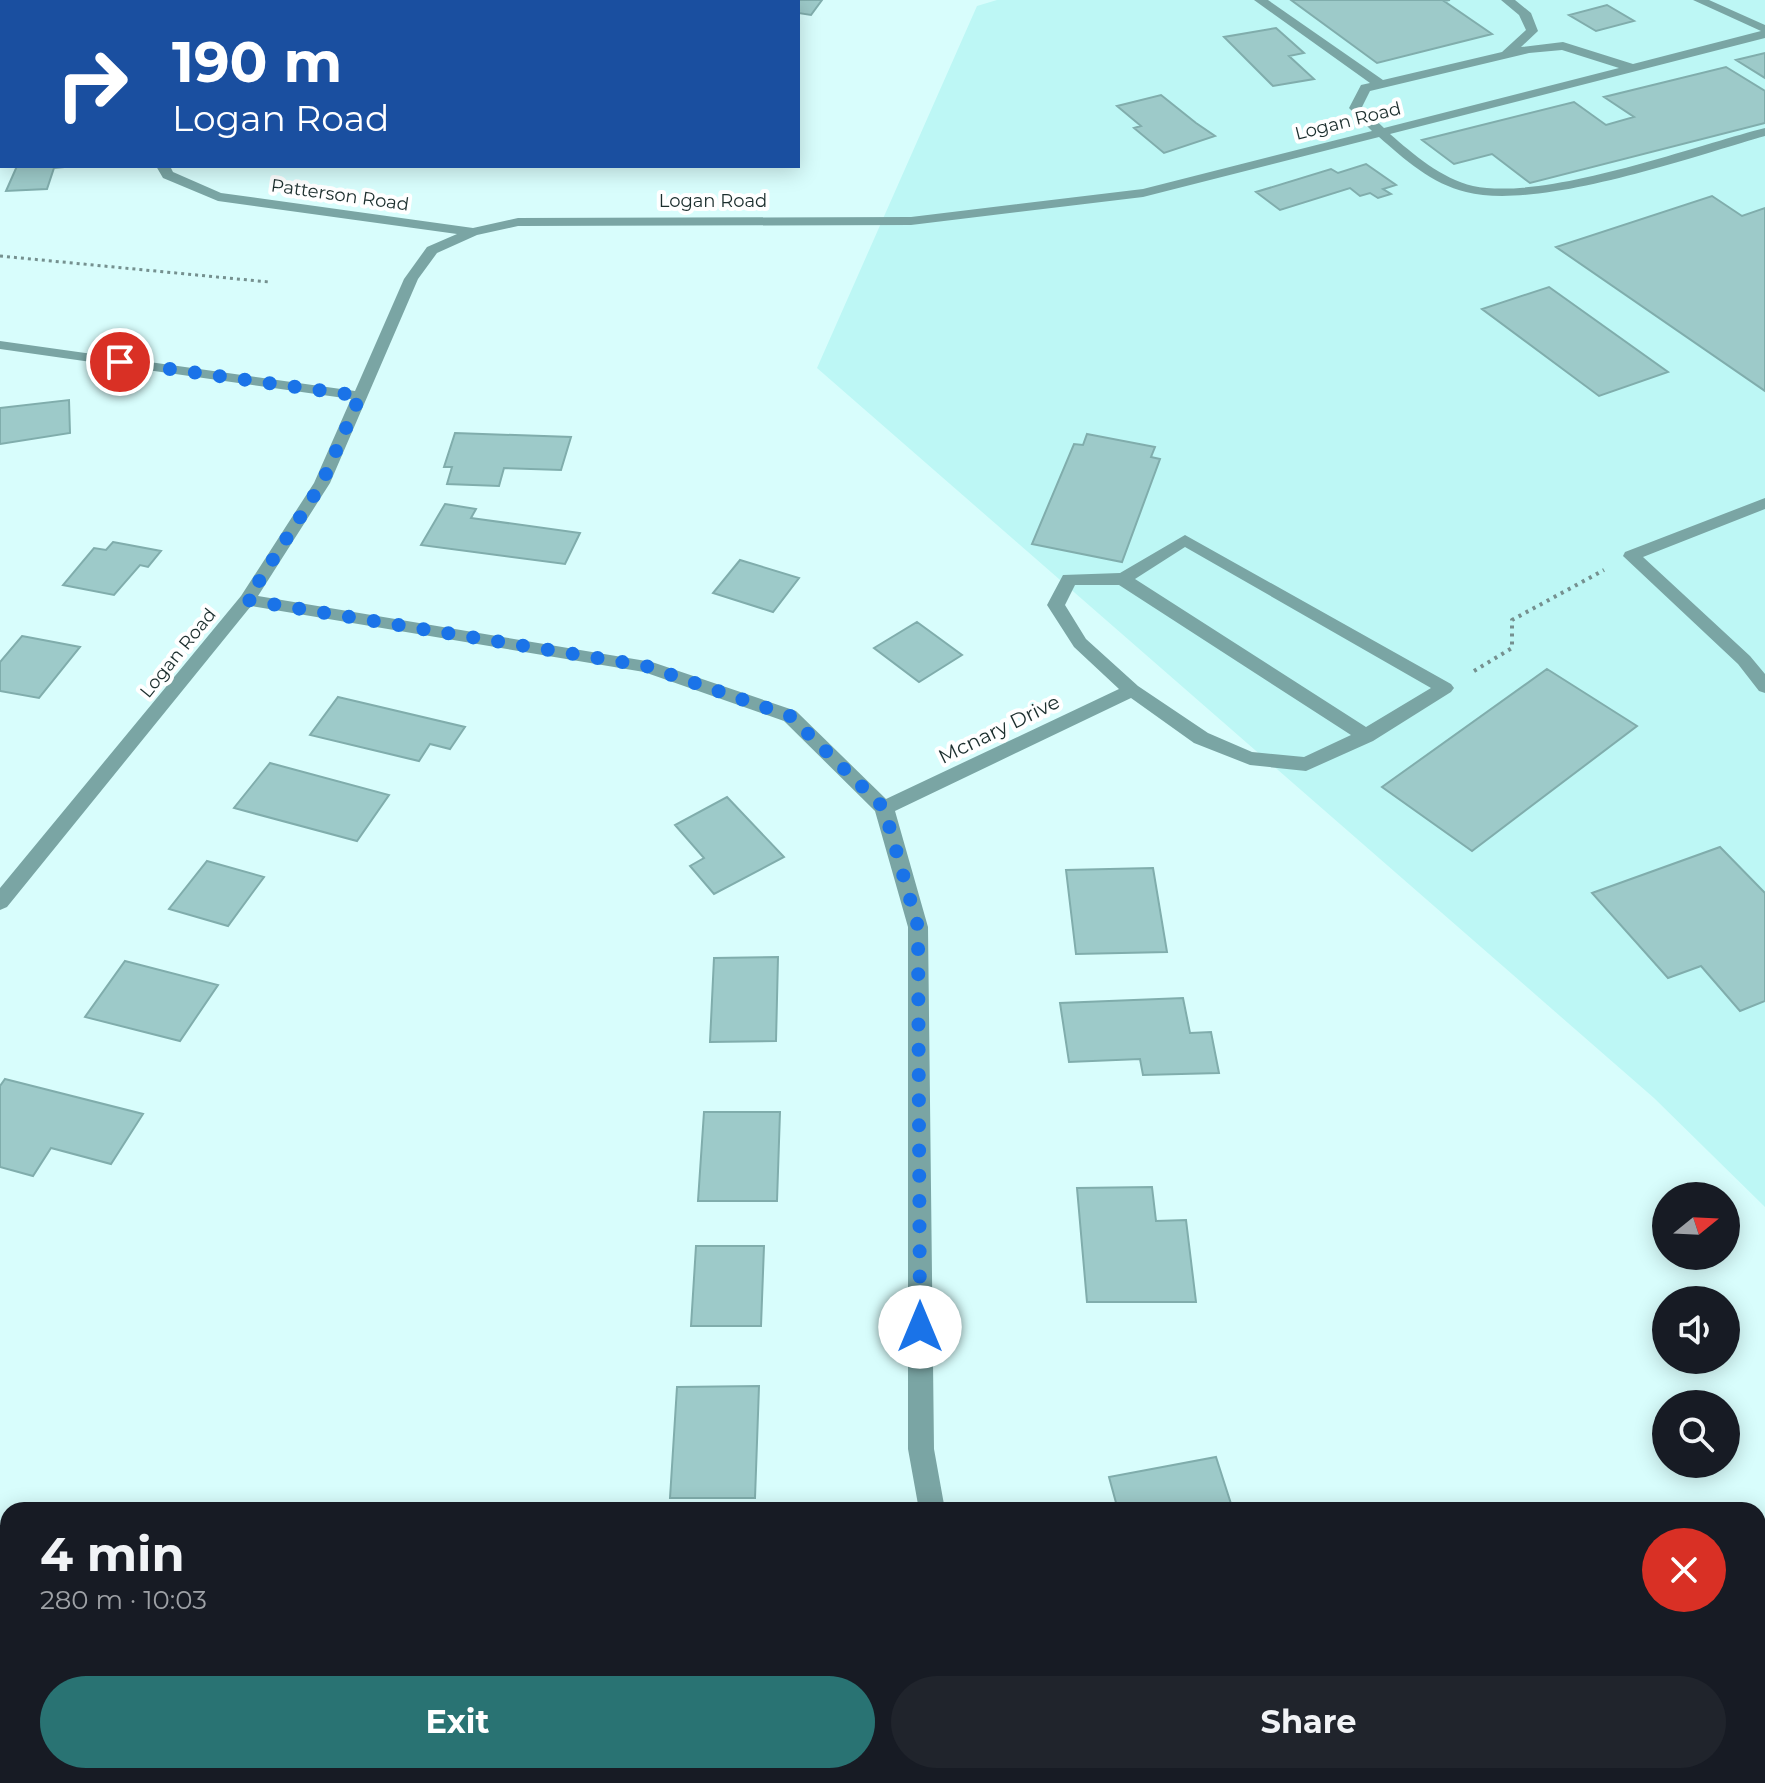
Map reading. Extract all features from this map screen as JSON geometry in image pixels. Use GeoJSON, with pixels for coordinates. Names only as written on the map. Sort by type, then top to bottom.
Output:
{"type":"FeatureCollection","features":[{"type":"Feature","properties":{"kind":"street"},"geometry":{"type":"LineString","coordinates":[[1260,0],[1380,84]]}},
{"type":"Feature","properties":{"kind":"street"},"geometry":{"type":"LineString","coordinates":[[1505,54],[1532,31],[1531,21],[1523,10],[1507,0]]}},
{"type":"Feature","properties":{"kind":"street"},"geometry":{"type":"LineString","coordinates":[[1699,0],[1765,32]]}},
{"type":"Feature","properties":{"kind":"street","name":"Logan Road"},"geometry":{"type":"LineString","coordinates":[[0,902],[247,600],[322,483],[411,279],[432,250],[473,232],[518,222],[911,221],[1143,193],[1765,32]]}},
{"type":"Feature","properties":{"kind":"street"},"geometry":{"type":"LineString","coordinates":[[1633,68],[1563,46],[1505,54],[1365,88],[1355,108],[1382,133],[1436,173],[1469,189],[1497,193],[1544,188],[1765,132]]}},
{"type":"Feature","properties":{"kind":"street","name":"Patterson Road"},"geometry":{"type":"LineString","coordinates":[[164,168],[168,175],[218,197],[473,232]]}},
{"type":"Feature","properties":{"kind":"street"},"geometry":{"type":"LineString","coordinates":[[0,345],[360,396]]}},
{"type":"Feature","properties":{"kind":"street"},"geometry":{"type":"LineString","coordinates":[[1765,503],[1631,556],[1744,660],[1765,687]]}},
{"type":"Feature","properties":{"kind":"street"},"geometry":{"type":"LineString","coordinates":[[1185,540],[1445,688],[1366,736],[1306,764],[1250,758],[1201,738],[1132,690],[1080,643],[1056,605],[1069,579],[1123,579],[1185,540]]}},
{"type":"Feature","properties":{"kind":"street"},"geometry":{"type":"LineString","coordinates":[[1123,579],[1366,736]]}},
{"type":"Feature","properties":{"kind":"street"},"geometry":{"type":"LineString","coordinates":[[247,600],[646,666],[790,716],[884,808],[918,927],[921,1449],[931,1502]]}},
{"type":"Feature","properties":{"kind":"street","name":"Mcnary Drive"},"geometry":{"type":"LineString","coordinates":[[884,808],[1132,690]]}},
{"type":"Feature","properties":{"kind":"path"},"geometry":{"type":"LineString","coordinates":[[0,256],[269,282]]}},
{"type":"Feature","properties":{"kind":"path"},"geometry":{"type":"LineString","coordinates":[[1445,688],[1512,648],[1512,620],[1631,556]]}},
{"type":"Feature","properties":{"kind":"shaded area"},"geometry":{"type":"Polygon","coordinates":[[[997,0],[1765,0],[1765,1207],[1654,1098],[817,368],[977,6],[997,0]]]}},
{"type":"Feature","properties":{"kind":"building"},"geometry":{"type":"Polygon","coordinates":[[[800,0],[822,0],[811,15],[800,13],[800,0]]]}},
{"type":"Feature","properties":{"kind":"building"},"geometry":{"type":"Polygon","coordinates":[[[1291,0],[1450,0],[1444,1],[1492,34],[1377,63],[1291,0]]]}},
{"type":"Feature","properties":{"kind":"building"},"geometry":{"type":"Polygon","coordinates":[[[1607,5],[1634,21],[1596,31],[1569,15],[1607,5]]]}},
{"type":"Feature","properties":{"kind":"building"},"geometry":{"type":"Polygon","coordinates":[[[1276,28],[1304,53],[1289,56],[1314,79],[1273,86],[1224,37],[1276,28]]]}},
{"type":"Feature","properties":{"kind":"building"},"geometry":{"type":"Polygon","coordinates":[[[1765,53],[1765,78],[1736,60],[1765,53]]]}},
{"type":"Feature","properties":{"kind":"building"},"geometry":{"type":"Polygon","coordinates":[[[1726,67],[1765,91],[1765,123],[1530,183],[1492,154],[1454,164],[1422,140],[1574,102],[1606,125],[1634,117],[1604,97],[1726,67]]]}},
{"type":"Feature","properties":{"kind":"building"},"geometry":{"type":"Polygon","coordinates":[[[1161,95],[1215,136],[1164,153],[1134,128],[1141,126],[1117,106],[1161,95]]]}},
{"type":"Feature","properties":{"kind":"building"},"geometry":{"type":"Polygon","coordinates":[[[1366,164],[1396,185],[1383,189],[1391,194],[1378,198],[1370,193],[1360,196],[1350,188],[1280,210],[1256,192],[1331,169],[1338,173],[1366,164]]]}},
{"type":"Feature","properties":{"kind":"building"},"geometry":{"type":"Polygon","coordinates":[[[16,168],[54,168],[47,189],[6,191],[16,168]]]}},
{"type":"Feature","properties":{"kind":"building"},"geometry":{"type":"Polygon","coordinates":[[[1712,196],[1742,216],[1765,208],[1765,391],[1556,247],[1712,196]]]}},
{"type":"Feature","properties":{"kind":"building"},"geometry":{"type":"Polygon","coordinates":[[[1549,287],[1668,372],[1599,396],[1482,309],[1549,287]]]}},
{"type":"Feature","properties":{"kind":"building"},"geometry":{"type":"Polygon","coordinates":[[[69,400],[70,433],[0,444],[0,408],[69,400]]]}},
{"type":"Feature","properties":{"kind":"building"},"geometry":{"type":"Polygon","coordinates":[[[455,433],[571,437],[561,470],[504,468],[499,486],[447,484],[452,467],[444,467],[455,433]]]}},
{"type":"Feature","properties":{"kind":"building"},"geometry":{"type":"Polygon","coordinates":[[[1087,434],[1155,447],[1151,457],[1160,459],[1122,562],[1032,544],[1074,444],[1083,445],[1087,434]]]}},
{"type":"Feature","properties":{"kind":"building"},"geometry":{"type":"Polygon","coordinates":[[[445,504],[476,509],[471,518],[580,533],[565,564],[421,545],[445,504]]]}},
{"type":"Feature","properties":{"kind":"building"},"geometry":{"type":"Polygon","coordinates":[[[113,542],[161,551],[148,567],[140,565],[114,595],[63,585],[94,548],[106,550],[113,542]]]}},
{"type":"Feature","properties":{"kind":"building"},"geometry":{"type":"Polygon","coordinates":[[[740,560],[799,578],[773,612],[713,593],[740,560]]]}},
{"type":"Feature","properties":{"kind":"building"},"geometry":{"type":"Polygon","coordinates":[[[917,622],[962,655],[919,682],[874,648],[917,622]]]}},
{"type":"Feature","properties":{"kind":"building"},"geometry":{"type":"Polygon","coordinates":[[[22,636],[80,647],[39,698],[0,691],[0,662],[22,636]]]}},
{"type":"Feature","properties":{"kind":"building"},"geometry":{"type":"Polygon","coordinates":[[[1547,669],[1637,726],[1472,851],[1382,787],[1547,669]]]}},
{"type":"Feature","properties":{"kind":"building"},"geometry":{"type":"Polygon","coordinates":[[[338,697],[465,727],[450,749],[430,744],[419,761],[310,735],[338,697]]]}},
{"type":"Feature","properties":{"kind":"building"},"geometry":{"type":"Polygon","coordinates":[[[270,763],[389,795],[357,841],[234,808],[270,763]]]}},
{"type":"Feature","properties":{"kind":"building"},"geometry":{"type":"Polygon","coordinates":[[[727,797],[784,857],[714,894],[690,866],[704,858],[675,825],[727,797]]]}},
{"type":"Feature","properties":{"kind":"building"},"geometry":{"type":"Polygon","coordinates":[[[1720,847],[1765,893],[1765,1001],[1740,1011],[1701,966],[1668,978],[1592,893],[1720,847]]]}},
{"type":"Feature","properties":{"kind":"building"},"geometry":{"type":"Polygon","coordinates":[[[207,861],[264,877],[228,926],[169,909],[207,861]]]}},
{"type":"Feature","properties":{"kind":"building"},"geometry":{"type":"Polygon","coordinates":[[[1153,868],[1167,952],[1076,954],[1066,870],[1153,868]]]}},
{"type":"Feature","properties":{"kind":"building"},"geometry":{"type":"Polygon","coordinates":[[[778,957],[776,1041],[710,1042],[714,958],[778,957]]]}},
{"type":"Feature","properties":{"kind":"building"},"geometry":{"type":"Polygon","coordinates":[[[125,961],[218,985],[180,1041],[85,1017],[125,961]]]}},
{"type":"Feature","properties":{"kind":"building"},"geometry":{"type":"Polygon","coordinates":[[[1183,998],[1190,1033],[1211,1032],[1219,1073],[1143,1075],[1140,1059],[1069,1062],[1060,1003],[1183,998]]]}},
{"type":"Feature","properties":{"kind":"building"},"geometry":{"type":"Polygon","coordinates":[[[5,1079],[143,1114],[111,1164],[51,1148],[33,1176],[0,1167],[0,1086],[5,1079]]]}},
{"type":"Feature","properties":{"kind":"building"},"geometry":{"type":"Polygon","coordinates":[[[704,1112],[780,1112],[777,1201],[698,1201],[704,1112]]]}},
{"type":"Feature","properties":{"kind":"building"},"geometry":{"type":"Polygon","coordinates":[[[1152,1187],[1156,1221],[1186,1220],[1196,1302],[1087,1302],[1077,1188],[1152,1187]]]}},
{"type":"Feature","properties":{"kind":"building"},"geometry":{"type":"Polygon","coordinates":[[[696,1246],[764,1246],[761,1326],[691,1326],[696,1246]]]}},
{"type":"Feature","properties":{"kind":"building"},"geometry":{"type":"Polygon","coordinates":[[[759,1386],[755,1498],[670,1498],[677,1387],[759,1386]]]}},
{"type":"Feature","properties":{"kind":"building"},"geometry":{"type":"Polygon","coordinates":[[[1216,1457],[1230,1502],[1116,1502],[1109,1477],[1216,1457]]]}},
{"type":"Feature","properties":{"kind":"route"},"geometry":{"type":"LineString","coordinates":[[120,362],[360,396],[322,483],[247,600],[646,666],[790,716],[884,808],[918,927],[920,1327]]}}]}
